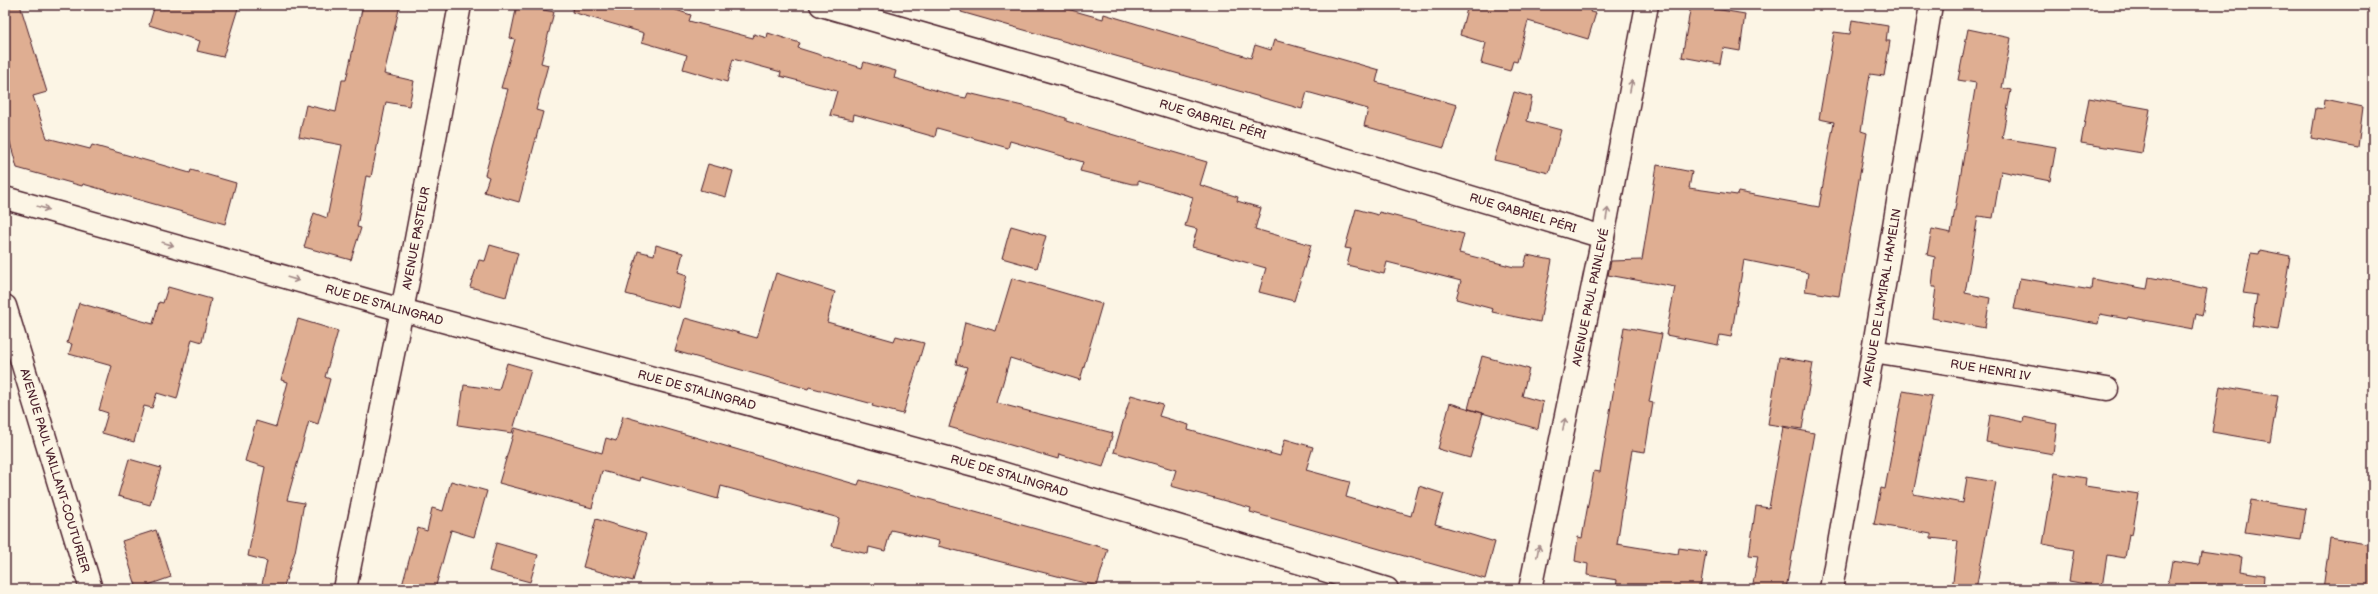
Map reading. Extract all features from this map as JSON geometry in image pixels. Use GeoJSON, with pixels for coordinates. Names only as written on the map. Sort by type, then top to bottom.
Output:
{"type":"FeatureCollection","features":[{"type":"Feature","properties":{"kind":"street","name":"AVENUE PASTEUR"},"geometry":{"type":"LineString","coordinates":[[345,589],[402,310],[460,5]]}},
{"type":"Feature","properties":{"kind":"street","name":"RUE GABRIEL PÉRI"},"geometry":{"type":"LineString","coordinates":[[821,5],[1099,85],[1603,237]]}},
{"type":"Feature","properties":{"kind":"street","name":"AVENUE PAUL PAINLEVÉ"},"geometry":{"type":"LineString","coordinates":[[1530,589],[1603,237],[1646,5]]}},
{"type":"Feature","properties":{"kind":"street","name":"AVENUE DE L'AMIRAL HAMELIN"},"geometry":{"type":"LineString","coordinates":[[1831,589],[1874,351],[1930,5]]}},
{"type":"Feature","properties":{"kind":"street","name":"RUE DE STALINGRAD"},"geometry":{"type":"LineString","coordinates":[[5,198],[402,310],[985,468],[1387,589]]}},
{"type":"Feature","properties":{"kind":"street","name":"AVENUE PAUL VAILLANT-COUTURIER"},"geometry":{"type":"LineString","coordinates":[[5,306],[91,589]]}},
{"type":"Feature","properties":{"kind":"street","name":"RUE HENRI IV"},"geometry":{"type":"LineString","coordinates":[[1874,351],[2107,389]]}},
{"type":"Feature","properties":{"kind":"building"},"geometry":{"type":"Polygon","coordinates":[[[5,5],[20,5],[47,92],[33,96],[47,138],[90,149],[92,145],[190,173],[191,170],[236,183],[225,224],[83,184],[82,186],[17,168],[5,124],[5,5]]]}},
{"type":"Feature","properties":{"kind":"building"},"geometry":{"type":"Polygon","coordinates":[[[155,5],[239,5],[223,57],[197,51],[200,41],[149,25],[155,5]]]}},
{"type":"Feature","properties":{"kind":"building"},"geometry":{"type":"Polygon","coordinates":[[[363,5],[400,5],[384,74],[414,81],[409,106],[386,102],[371,177],[366,176],[357,227],[361,228],[351,260],[304,247],[314,213],[327,218],[342,145],[299,137],[306,105],[336,112],[342,80],[346,80],[363,5]]]}},
{"type":"Feature","properties":{"kind":"building"},"geometry":{"type":"Polygon","coordinates":[[[517,5],[554,12],[541,63],[548,65],[536,110],[543,112],[519,202],[484,192],[489,177],[485,175],[508,89],[501,88],[515,39],[510,38],[517,5]]]}},
{"type":"Feature","properties":{"kind":"building"},"geometry":{"type":"Polygon","coordinates":[[[573,5],[661,5],[691,15],[689,21],[753,38],[754,34],[767,38],[768,33],[800,43],[798,48],[862,68],[864,62],[896,71],[894,78],[955,96],[966,98],[968,93],[1031,108],[1066,118],[1066,121],[1207,162],[1200,185],[1238,197],[1237,201],[1261,208],[1255,229],[1311,245],[1294,301],[1259,292],[1266,268],[1192,247],[1197,229],[1185,226],[1193,197],[1138,181],[1138,184],[1132,184],[1080,171],[1083,162],[1010,141],[1008,148],[937,128],[935,137],[854,114],[853,120],[830,115],[837,91],[780,76],[781,72],[733,59],[727,82],[683,69],[687,55],[642,42],[644,33],[572,12],[573,5]]]}},
{"type":"Feature","properties":{"kind":"building"},"geometry":{"type":"Polygon","coordinates":[[[962,5],[1053,5],[1103,19],[1104,14],[1251,58],[1255,45],[1271,50],[1274,40],[1379,70],[1376,82],[1457,105],[1444,148],[1364,126],[1368,109],[1307,92],[1302,109],[961,12],[962,5]]]}},
{"type":"Feature","properties":{"kind":"building"},"geometry":{"type":"Polygon","coordinates":[[[1468,5],[1592,5],[1590,12],[1596,13],[1588,39],[1528,21],[1517,62],[1513,61],[1510,71],[1481,63],[1486,43],[1460,35],[1468,5]]]}},
{"type":"Feature","properties":{"kind":"building"},"geometry":{"type":"Polygon","coordinates":[[[1691,5],[1745,14],[1740,51],[1723,48],[1720,64],[1682,57],[1691,5]]]}},
{"type":"Feature","properties":{"kind":"building"},"geometry":{"type":"Polygon","coordinates":[[[1852,20],[1888,26],[1886,41],[1890,41],[1884,76],[1870,74],[1861,131],[1867,133],[1839,296],[1805,291],[1808,273],[1744,260],[1731,337],[1720,335],[1718,345],[1666,335],[1675,287],[1608,275],[1611,261],[1642,260],[1657,165],[1692,172],[1689,188],[1737,195],[1738,192],[1819,207],[1834,122],[1819,119],[1834,32],[1850,34],[1852,20]]]}},
{"type":"Feature","properties":{"kind":"building"},"geometry":{"type":"Polygon","coordinates":[[[1968,29],[2011,38],[2002,88],[2011,90],[2002,138],[2056,147],[2050,181],[2001,171],[1993,218],[1978,216],[1965,293],[1990,298],[1985,328],[1932,318],[1936,287],[1932,287],[1935,257],[1927,255],[1932,229],[1951,233],[1976,83],[1958,80],[1968,29]]]}},
{"type":"Feature","properties":{"kind":"building"},"geometry":{"type":"Polygon","coordinates":[[[1514,92],[1532,97],[1527,121],[1561,130],[1549,173],[1494,160],[1514,92]]]}},
{"type":"Feature","properties":{"kind":"building"},"geometry":{"type":"Polygon","coordinates":[[[2089,98],[2150,109],[2142,153],[2081,143],[2089,98]]]}},
{"type":"Feature","properties":{"kind":"building"},"geometry":{"type":"Polygon","coordinates":[[[2325,99],[2363,107],[2358,147],[2311,138],[2316,108],[2324,109],[2325,99]]]}},
{"type":"Feature","properties":{"kind":"building"},"geometry":{"type":"Polygon","coordinates":[[[708,164],[733,171],[726,197],[700,190],[708,164]]]}},
{"type":"Feature","properties":{"kind":"building"},"geometry":{"type":"Polygon","coordinates":[[[1356,209],[1378,215],[1379,212],[1464,234],[1459,253],[1514,267],[1524,267],[1527,255],[1552,260],[1540,322],[1492,312],[1493,309],[1456,299],[1461,281],[1387,262],[1384,274],[1347,265],[1351,249],[1345,248],[1356,209]]]}},
{"type":"Feature","properties":{"kind":"building"},"geometry":{"type":"Polygon","coordinates":[[[1011,226],[1046,236],[1037,268],[1002,258],[1011,226]]]}},
{"type":"Feature","properties":{"kind":"building"},"geometry":{"type":"Polygon","coordinates":[[[490,245],[518,253],[506,297],[470,287],[479,260],[485,261],[490,245]]]}},
{"type":"Feature","properties":{"kind":"building"},"geometry":{"type":"Polygon","coordinates":[[[656,245],[683,253],[678,272],[687,275],[679,308],[626,294],[638,251],[654,255],[656,245]]]}},
{"type":"Feature","properties":{"kind":"building"},"geometry":{"type":"Polygon","coordinates":[[[2260,250],[2290,256],[2278,330],[2252,326],[2257,295],[2243,293],[2251,253],[2259,254],[2260,250]]]}},
{"type":"Feature","properties":{"kind":"building"},"geometry":{"type":"Polygon","coordinates":[[[776,273],[835,292],[827,322],[894,341],[896,336],[924,343],[903,414],[872,406],[873,404],[809,387],[808,389],[675,351],[685,318],[757,338],[776,273]]]}},
{"type":"Feature","properties":{"kind":"building"},"geometry":{"type":"Polygon","coordinates":[[[2149,277],[2207,289],[2202,316],[2196,314],[2193,329],[2128,317],[2127,319],[2100,314],[2098,324],[2014,309],[2020,278],[2091,290],[2092,279],[2147,289],[2149,277]]]}},
{"type":"Feature","properties":{"kind":"building"},"geometry":{"type":"Polygon","coordinates":[[[1012,278],[1102,304],[1080,380],[1010,358],[997,403],[1113,433],[1103,467],[1059,454],[1058,459],[949,427],[967,367],[956,364],[965,322],[996,331],[1012,278]]]}},
{"type":"Feature","properties":{"kind":"building"},"geometry":{"type":"Polygon","coordinates":[[[168,287],[211,299],[202,342],[192,339],[177,399],[157,393],[152,408],[144,406],[134,442],[102,433],[108,413],[99,410],[112,366],[69,354],[72,344],[67,343],[79,303],[153,324],[159,302],[163,303],[168,287]]]}},
{"type":"Feature","properties":{"kind":"building"},"geometry":{"type":"Polygon","coordinates":[[[298,319],[338,331],[325,377],[330,379],[318,424],[309,421],[287,500],[304,503],[295,552],[283,589],[261,589],[267,561],[248,556],[265,467],[245,461],[256,421],[276,427],[288,382],[281,380],[298,319]]]}},
{"type":"Feature","properties":{"kind":"building"},"geometry":{"type":"Polygon","coordinates":[[[1624,327],[1662,334],[1649,402],[1653,403],[1645,452],[1632,450],[1617,544],[1678,554],[1679,548],[1706,552],[1700,589],[1616,589],[1617,580],[1587,575],[1588,564],[1575,561],[1578,537],[1582,538],[1594,471],[1600,472],[1624,327]]]}},
{"type":"Feature","properties":{"kind":"building"},"geometry":{"type":"Polygon","coordinates":[[[1482,356],[1529,369],[1522,396],[1543,402],[1538,429],[1468,409],[1482,356]]]}},
{"type":"Feature","properties":{"kind":"building"},"geometry":{"type":"Polygon","coordinates":[[[1779,357],[1813,363],[1802,429],[1768,424],[1779,357]]]}},
{"type":"Feature","properties":{"kind":"building"},"geometry":{"type":"Polygon","coordinates":[[[507,363],[531,370],[512,433],[458,425],[464,385],[499,390],[507,363]]]}},
{"type":"Feature","properties":{"kind":"building"},"geometry":{"type":"Polygon","coordinates":[[[2220,386],[2278,396],[2270,442],[2212,432],[2220,386]]]}},
{"type":"Feature","properties":{"kind":"building"},"geometry":{"type":"Polygon","coordinates":[[[1903,391],[1932,396],[1913,494],[1963,503],[1967,477],[1996,482],[1976,589],[1952,589],[1958,541],[1931,538],[1931,534],[1874,524],[1881,488],[1885,489],[1903,391]]]}},
{"type":"Feature","properties":{"kind":"building"},"geometry":{"type":"Polygon","coordinates":[[[1131,395],[1163,404],[1159,416],[1189,425],[1188,430],[1280,456],[1285,439],[1313,447],[1306,470],[1350,482],[1346,497],[1411,516],[1419,486],[1444,494],[1435,524],[1495,542],[1485,579],[1250,512],[1251,508],[1171,486],[1176,470],[1114,452],[1131,395]]]}},
{"type":"Feature","properties":{"kind":"building"},"geometry":{"type":"Polygon","coordinates":[[[1450,403],[1483,413],[1470,458],[1438,449],[1450,403]]]}},
{"type":"Feature","properties":{"kind":"building"},"geometry":{"type":"Polygon","coordinates":[[[1990,415],[2023,422],[2024,417],[2057,424],[2053,454],[1986,442],[1990,415]]]}},
{"type":"Feature","properties":{"kind":"building"},"geometry":{"type":"Polygon","coordinates":[[[623,416],[858,485],[860,480],[1108,549],[1097,586],[938,546],[939,541],[891,530],[885,551],[869,547],[868,554],[832,546],[839,518],[721,486],[718,499],[641,477],[640,481],[602,471],[592,508],[499,483],[515,428],[602,453],[606,438],[616,441],[623,416]]]}},
{"type":"Feature","properties":{"kind":"building"},"geometry":{"type":"Polygon","coordinates":[[[1783,427],[1814,433],[1786,589],[1752,589],[1758,556],[1749,555],[1756,506],[1769,508],[1783,427]]]}},
{"type":"Feature","properties":{"kind":"building"},"geometry":{"type":"Polygon","coordinates":[[[129,459],[161,468],[150,505],[118,496],[129,459]]]}},
{"type":"Feature","properties":{"kind":"building"},"geometry":{"type":"Polygon","coordinates":[[[2055,473],[2086,478],[2085,486],[2139,494],[2132,535],[2129,534],[2125,558],[2107,555],[2102,587],[2069,581],[2074,550],[2043,544],[2055,473]]]}},
{"type":"Feature","properties":{"kind":"building"},"geometry":{"type":"Polygon","coordinates":[[[451,481],[487,491],[474,537],[451,530],[435,589],[401,589],[418,528],[427,531],[432,508],[443,511],[451,481]]]}},
{"type":"Feature","properties":{"kind":"building"},"geometry":{"type":"Polygon","coordinates":[[[2251,500],[2306,509],[2301,540],[2245,532],[2251,500]]]}},
{"type":"Feature","properties":{"kind":"building"},"geometry":{"type":"Polygon","coordinates":[[[596,519],[646,534],[633,581],[583,567],[596,519]]]}},
{"type":"Feature","properties":{"kind":"building"},"geometry":{"type":"Polygon","coordinates":[[[156,530],[171,577],[137,589],[122,541],[156,530]]]}},
{"type":"Feature","properties":{"kind":"building"},"geometry":{"type":"Polygon","coordinates":[[[2330,538],[2373,545],[2373,589],[2323,589],[2330,538]]]}},
{"type":"Feature","properties":{"kind":"building"},"geometry":{"type":"Polygon","coordinates":[[[496,543],[538,555],[530,582],[489,571],[496,543]]]}},
{"type":"Feature","properties":{"kind":"building"},"geometry":{"type":"Polygon","coordinates":[[[2201,551],[2242,557],[2240,571],[2264,575],[2263,589],[2195,589],[2168,584],[2172,561],[2199,565],[2201,551]]]}}]}
